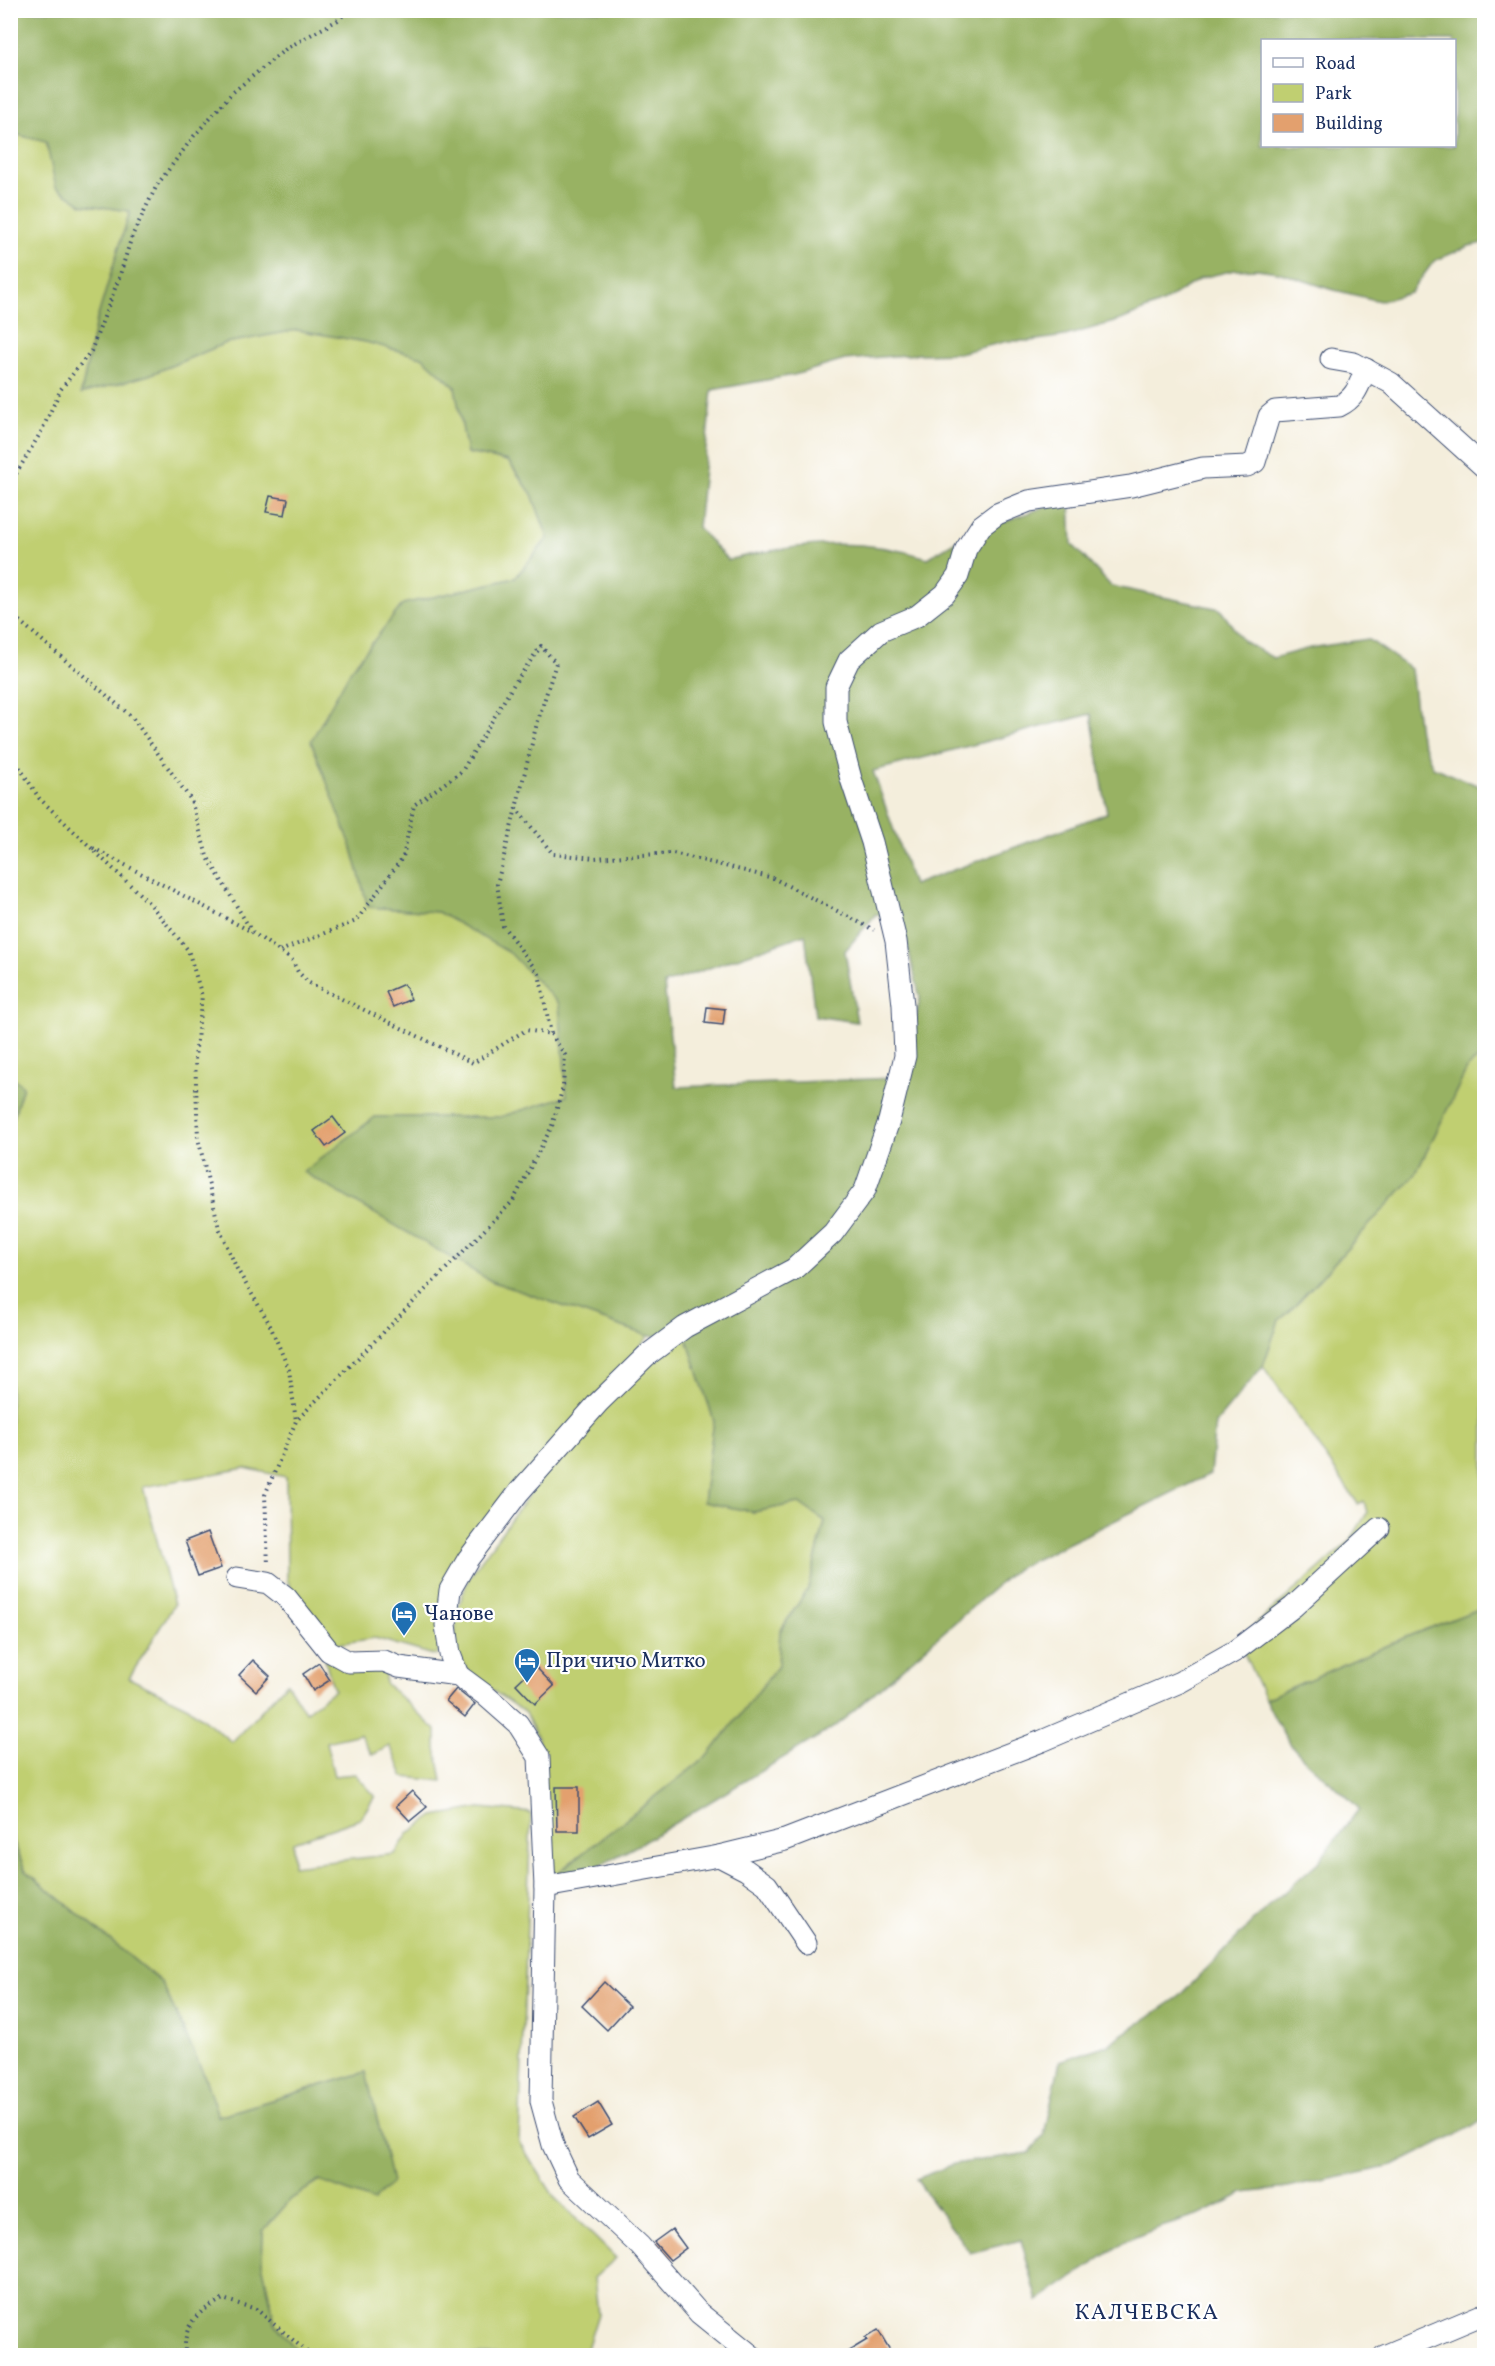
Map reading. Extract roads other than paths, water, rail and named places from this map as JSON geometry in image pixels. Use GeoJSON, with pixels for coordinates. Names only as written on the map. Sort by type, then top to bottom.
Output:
{"type":"FeatureCollection","features":[{"type":"Feature","properties":{"kind":"street"},"geometry":{"type":"LineString","coordinates":[[1331,360],[1354,363],[1391,382],[1485,467]]}},
{"type":"Feature","properties":{"kind":"street"},"geometry":{"type":"LineString","coordinates":[[458,1675],[450,1654],[446,1625],[450,1590],[468,1559],[519,1492],[598,1403],[646,1356],[686,1327],[794,1269],[833,1233],[865,1190],[889,1121],[905,1056],[903,1005],[896,941],[872,842],[850,779],[836,722],[836,687],[849,660],[881,631],[917,616],[945,594],[957,576],[966,549],[981,526],[997,514],[1029,501],[1131,486],[1203,468],[1247,466],[1255,462],[1269,416],[1275,411],[1339,406],[1348,402],[1356,394],[1366,369]]}},
{"type":"Feature","properties":{"kind":"street"},"geometry":{"type":"LineString","coordinates":[[545,1887],[719,1856],[785,1840],[1042,1741],[1180,1682],[1234,1651],[1293,1607],[1379,1528]]}},
{"type":"Feature","properties":{"kind":"street"},"geometry":{"type":"LineString","coordinates":[[237,1578],[268,1583],[286,1597],[329,1651],[349,1662],[384,1661],[399,1666],[458,1675],[518,1724],[532,1743],[538,1757],[545,1887],[541,2101],[553,2145],[569,2179],[640,2246],[699,2313],[752,2355]]}},
{"type":"Feature","properties":{"kind":"street"},"geometry":{"type":"LineString","coordinates":[[719,1856],[746,1870],[767,1885],[806,1943]]}},
{"type":"Feature","properties":{"kind":"street"},"geometry":{"type":"LineString","coordinates":[[1384,2355],[1485,2314]]}},
{"type":"Feature","properties":{"kind":"place","name":"Чанове"},"geometry":{"type":"Point","coordinates":[404,1637]}},
{"type":"Feature","properties":{"kind":"place","name":"При чичо Митко"},"geometry":{"type":"Point","coordinates":[527,1684]}},
{"type":"Feature","properties":{"kind":"district","name":"КАЛЧЕВСКА"},"geometry":{"type":"Point","coordinates":[1147,2313]}}]}
